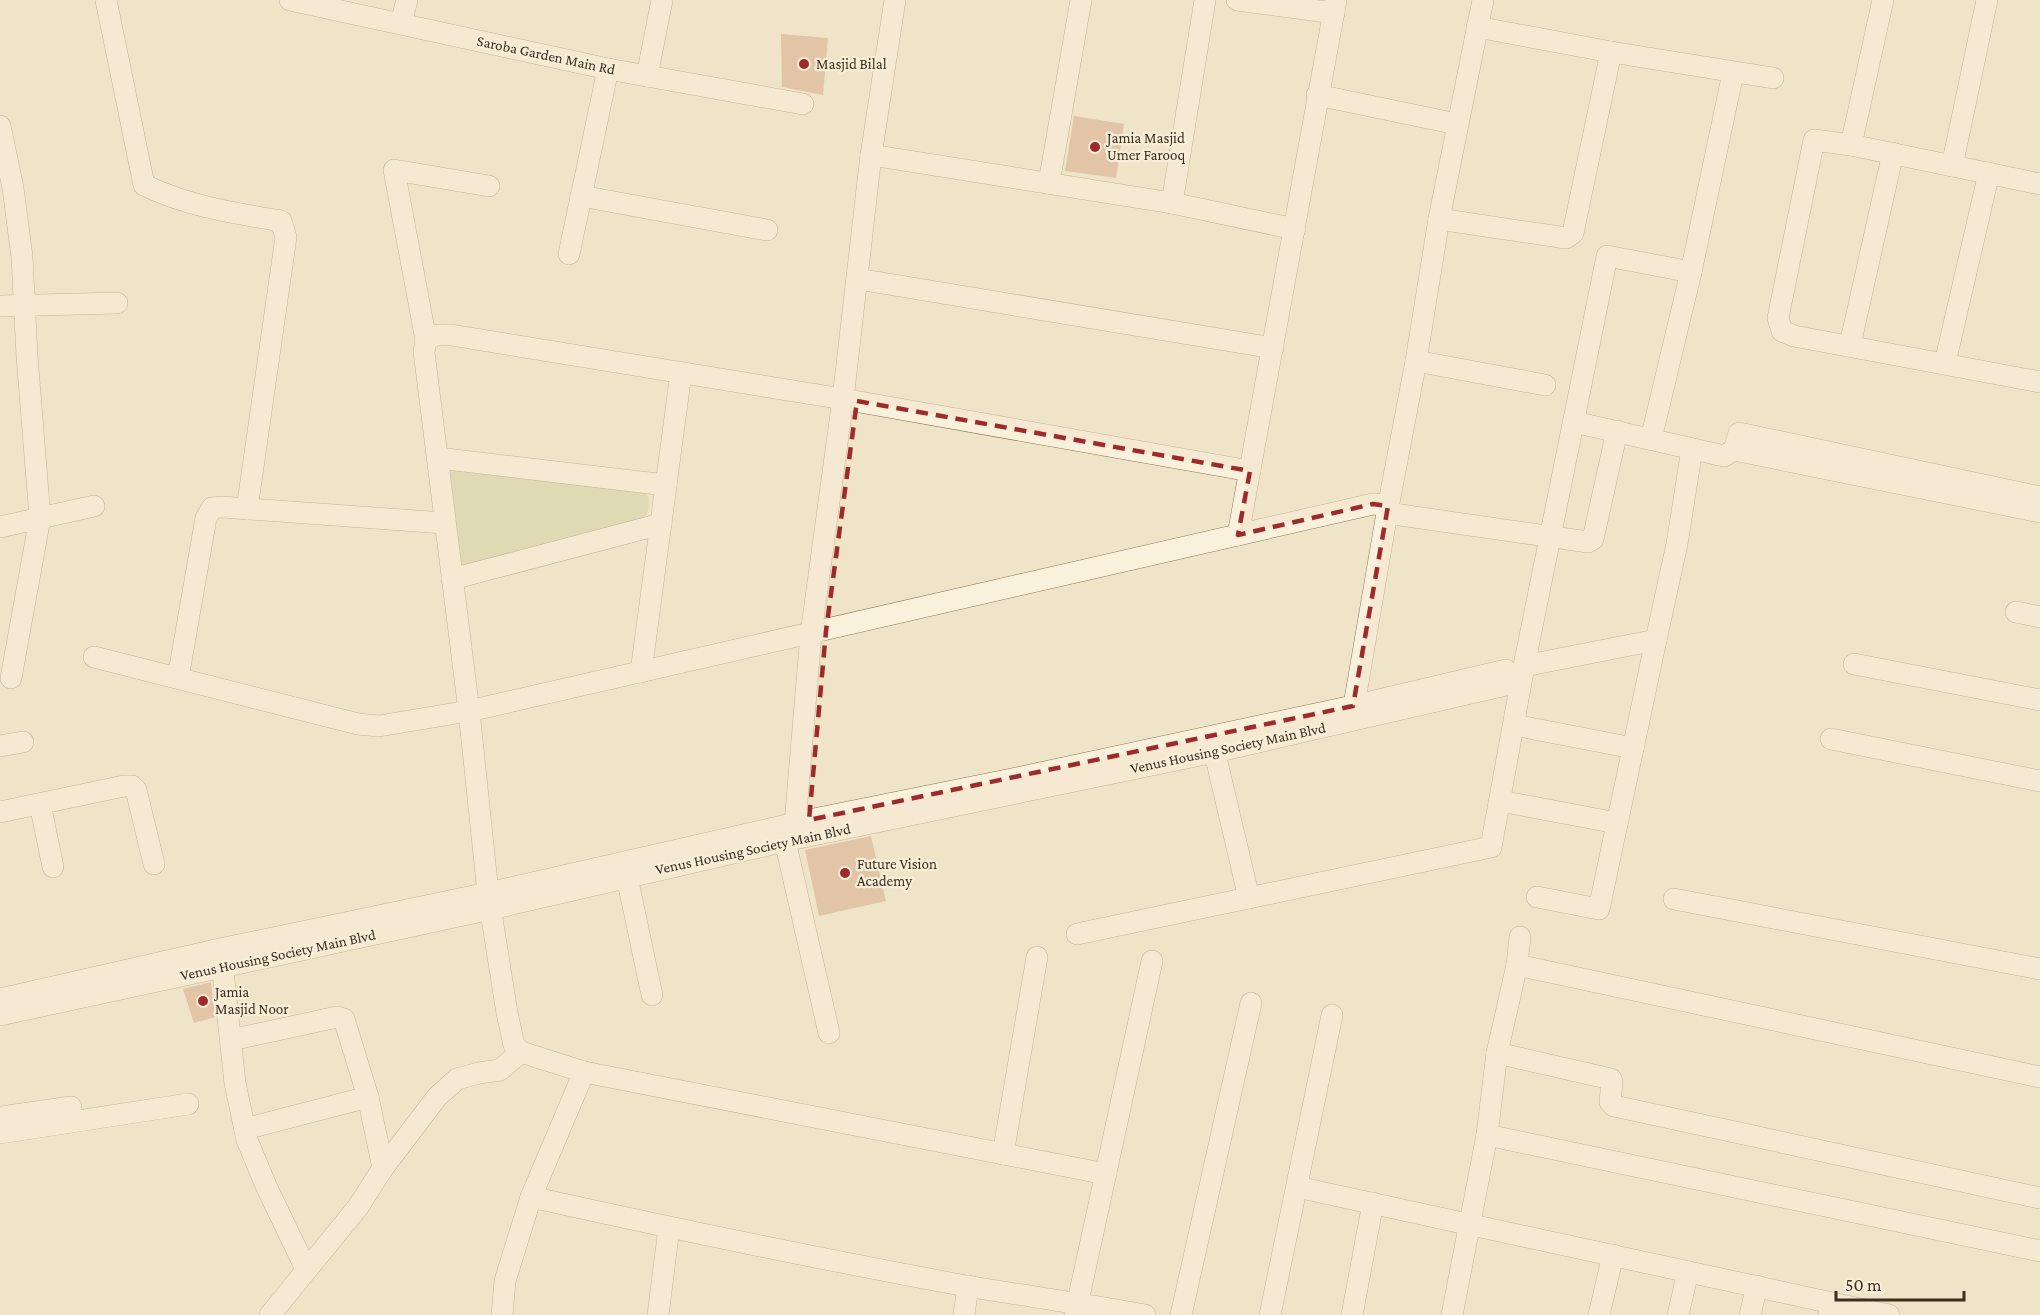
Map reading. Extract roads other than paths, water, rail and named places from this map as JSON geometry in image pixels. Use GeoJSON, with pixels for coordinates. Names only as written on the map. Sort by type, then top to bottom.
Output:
{"type":"FeatureCollection","features":[{"type":"Feature","properties":{"kind":"street"},"geometry":{"type":"LineString","coordinates":[[106,0],[144,185],[166,196],[216,210],[281,221],[286,237],[247,509]]}},
{"type":"Feature","properties":{"kind":"street","name":"Saroba Garden Main Rd"},"geometry":{"type":"LineString","coordinates":[[290,0],[608,69],[803,104]]}},
{"type":"Feature","properties":{"kind":"street"},"geometry":{"type":"LineString","coordinates":[[401,23],[407,0]]}},
{"type":"Feature","properties":{"kind":"street"},"geometry":{"type":"LineString","coordinates":[[646,76],[662,0]]}},
{"type":"Feature","properties":{"kind":"street"},"geometry":{"type":"LineString","coordinates":[[830,1034],[798,832],[818,632],[850,400],[895,0]]}},
{"type":"Feature","properties":{"kind":"street"},"geometry":{"type":"LineString","coordinates":[[879,156],[908,0]]}},
{"type":"Feature","properties":{"kind":"street"},"geometry":{"type":"LineString","coordinates":[[1050,183],[1081,0]]}},
{"type":"Feature","properties":{"kind":"street"},"geometry":{"type":"LineString","coordinates":[[1172,203],[1205,0]]}},
{"type":"Feature","properties":{"kind":"street"},"geometry":{"type":"LineString","coordinates":[[1237,0],[1335,7],[1317,95],[1295,229],[1238,535]]}},
{"type":"Feature","properties":{"kind":"street"},"geometry":{"type":"LineString","coordinates":[[1352,713],[1387,510],[1416,361],[1439,219],[1483,0]]}},
{"type":"Feature","properties":{"kind":"street"},"geometry":{"type":"LineString","coordinates":[[1851,145],[1882,0]]}},
{"type":"Feature","properties":{"kind":"street"},"geometry":{"type":"LineString","coordinates":[[1953,166],[1987,0]]}},
{"type":"Feature","properties":{"kind":"street"},"geometry":{"type":"LineString","coordinates":[[1477,27],[1611,52],[1773,78]]}},
{"type":"Feature","properties":{"kind":"street"},"geometry":{"type":"LineString","coordinates":[[1439,219],[1566,238],[1573,233],[1611,52]]}},
{"type":"Feature","properties":{"kind":"street"},"geometry":{"type":"LineString","coordinates":[[568,254],[608,69]]}},
{"type":"Feature","properties":{"kind":"street"},"geometry":{"type":"LineString","coordinates":[[1651,439],[1691,272],[1733,73]]}},
{"type":"Feature","properties":{"kind":"street"},"geometry":{"type":"LineString","coordinates":[[1317,95],[1458,123]]}},
{"type":"Feature","properties":{"kind":"street"},"geometry":{"type":"LineString","coordinates":[[0,126],[22,257],[27,356],[40,518],[11,678]]}},
{"type":"Feature","properties":{"kind":"street"},"geometry":{"type":"LineString","coordinates":[[2040,184],[1893,153],[1814,140],[1778,318],[1782,331],[1794,336],[2040,382]]}},
{"type":"Feature","properties":{"kind":"street"},"geometry":{"type":"LineString","coordinates":[[1850,345],[1893,153]]}},
{"type":"Feature","properties":{"kind":"street"},"geometry":{"type":"LineString","coordinates":[[879,156],[1172,203],[1295,229]]}},
{"type":"Feature","properties":{"kind":"street"},"geometry":{"type":"LineString","coordinates":[[489,186],[394,171],[426,340],[424,352],[469,711],[490,901],[514,1046],[521,1052],[584,1072],[1106,1174]]}},
{"type":"Feature","properties":{"kind":"street"},"geometry":{"type":"LineString","coordinates":[[1945,363],[1989,173]]}},
{"type":"Feature","properties":{"kind":"street"},"geometry":{"type":"LineString","coordinates":[[581,196],[767,230]]}},
{"type":"Feature","properties":{"kind":"street"},"geometry":{"type":"LineString","coordinates":[[1077,934],[1491,847],[1514,725],[1512,674],[1551,538],[1607,255],[1691,272]]}},
{"type":"Feature","properties":{"kind":"street"},"geometry":{"type":"LineString","coordinates":[[864,279],[1273,348]]}},
{"type":"Feature","properties":{"kind":"street"},"geometry":{"type":"LineString","coordinates":[[0,306],[117,303]]}},
{"type":"Feature","properties":{"kind":"street"},"geometry":{"type":"LineString","coordinates":[[426,340],[436,335],[451,335],[850,400],[1250,471]]}},
{"type":"Feature","properties":{"kind":"street"},"geometry":{"type":"LineString","coordinates":[[1416,361],[1545,385]]}},
{"type":"Feature","properties":{"kind":"street"},"geometry":{"type":"LineString","coordinates":[[641,672],[681,373]]}},
{"type":"Feature","properties":{"kind":"street"},"geometry":{"type":"LineString","coordinates":[[1574,422],[1724,456],[1734,450],[2039,506]]}},
{"type":"Feature","properties":{"kind":"street"},"geometry":{"type":"LineString","coordinates":[[94,657],[358,724],[379,726],[469,711],[1373,504],[1387,510],[1551,538],[1588,542],[1593,539],[1617,431]]}},
{"type":"Feature","properties":{"kind":"street"},"geometry":{"type":"LineString","coordinates":[[1537,897],[1599,909],[1677,544],[1692,449]]}},
{"type":"Feature","properties":{"kind":"street"},"geometry":{"type":"LineString","coordinates":[[438,459],[666,485]]}},
{"type":"Feature","properties":{"kind":"street"},"geometry":{"type":"LineString","coordinates":[[0,527],[94,506]]}},
{"type":"Feature","properties":{"kind":"street"},"geometry":{"type":"LineString","coordinates":[[178,678],[206,518],[212,508],[444,523]]}},
{"type":"Feature","properties":{"kind":"street"},"geometry":{"type":"LineString","coordinates":[[452,579],[661,524]]}},
{"type":"Feature","properties":{"kind":"street"},"geometry":{"type":"LineString","coordinates":[[2016,612],[2040,616]]}},
{"type":"Feature","properties":{"kind":"street","name":"Venus Housing Society Main Blvd"},"geometry":{"type":"LineString","coordinates":[[0,999],[221,958],[490,901],[798,832],[1012,779],[1213,744],[1656,640]]}},
{"type":"Feature","properties":{"kind":"street"},"geometry":{"type":"LineString","coordinates":[[1854,664],[2040,700]]}},
{"type":"Feature","properties":{"kind":"street"},"geometry":{"type":"LineString","coordinates":[[1514,725],[1633,748]]}},
{"type":"Feature","properties":{"kind":"street"},"geometry":{"type":"LineString","coordinates":[[1832,739],[2040,781]]}},
{"type":"Feature","properties":{"kind":"street"},"geometry":{"type":"LineString","coordinates":[[0,746],[23,742]]}},
{"type":"Feature","properties":{"kind":"street"},"geometry":{"type":"LineString","coordinates":[[1213,744],[1249,898]]}},
{"type":"Feature","properties":{"kind":"street"},"geometry":{"type":"LineString","coordinates":[[0,812],[132,786],[135,790],[154,864]]}},
{"type":"Feature","properties":{"kind":"street"},"geometry":{"type":"LineString","coordinates":[[1500,801],[1617,823]]}},
{"type":"Feature","properties":{"kind":"street"},"geometry":{"type":"LineString","coordinates":[[40,804],[52,867]]}},
{"type":"Feature","properties":{"kind":"street"},"geometry":{"type":"LineString","coordinates":[[626,869],[652,995]]}},
{"type":"Feature","properties":{"kind":"street"},"geometry":{"type":"LineString","coordinates":[[1674,899],[2040,969]]}},
{"type":"Feature","properties":{"kind":"street"},"geometry":{"type":"LineString","coordinates":[[1452,1315],[1487,1135],[1497,1053],[1517,965],[1520,937]]}},
{"type":"Feature","properties":{"kind":"street"},"geometry":{"type":"LineString","coordinates":[[1003,1154],[1037,957]]}},
{"type":"Feature","properties":{"kind":"street"},"geometry":{"type":"LineString","coordinates":[[221,958],[235,1083],[247,1140],[306,1269]]}},
{"type":"Feature","properties":{"kind":"street","name":"Venus Housing Society Main Blvd"},"geometry":{"type":"LineString","coordinates":[[0,1015],[221,958]]}},
{"type":"Feature","properties":{"kind":"street"},"geometry":{"type":"LineString","coordinates":[[1076,1309],[1152,961]]}},
{"type":"Feature","properties":{"kind":"street"},"geometry":{"type":"LineString","coordinates":[[1517,965],[2040,1077]]}},
{"type":"Feature","properties":{"kind":"street"},"geometry":{"type":"LineString","coordinates":[[1180,1315],[1251,1003]]}},
{"type":"Feature","properties":{"kind":"street"},"geometry":{"type":"LineString","coordinates":[[1270,1315],[1332,1015]]}},
{"type":"Feature","properties":{"kind":"street"},"geometry":{"type":"LineString","coordinates":[[231,1040],[336,1017],[344,1019],[368,1097],[383,1168]]}},
{"type":"Feature","properties":{"kind":"street"},"geometry":{"type":"LineString","coordinates":[[270,1315],[358,1206],[383,1168],[437,1097],[457,1079],[500,1070],[521,1052]]}},
{"type":"Feature","properties":{"kind":"street"},"geometry":{"type":"LineString","coordinates":[[1497,1053],[1611,1078],[1610,1102],[1614,1106],[2040,1198]]}},
{"type":"Feature","properties":{"kind":"street"},"geometry":{"type":"LineString","coordinates":[[502,1315],[505,1281],[531,1197],[584,1072]]}},
{"type":"Feature","properties":{"kind":"street"},"geometry":{"type":"LineString","coordinates":[[245,1129],[368,1097]]}},
{"type":"Feature","properties":{"kind":"street"},"geometry":{"type":"LineString","coordinates":[[0,1117],[188,1098],[0,1133]]}},
{"type":"Feature","properties":{"kind":"street"},"geometry":{"type":"LineString","coordinates":[[1487,1135],[2040,1251]]}},
{"type":"Feature","properties":{"kind":"street"},"geometry":{"type":"LineString","coordinates":[[1297,1187],[1757,1286],[1831,1309],[1889,1315]]}},
{"type":"Feature","properties":{"kind":"street"},"geometry":{"type":"LineString","coordinates":[[531,1197],[669,1228],[1076,1309],[1145,1315]]}},
{"type":"Feature","properties":{"kind":"street"},"geometry":{"type":"LineString","coordinates":[[1352,1315],[1373,1203]]}},
{"type":"Feature","properties":{"kind":"street"},"geometry":{"type":"LineString","coordinates":[[658,1315],[669,1228]]}},
{"type":"Feature","properties":{"kind":"street"},"geometry":{"type":"LineString","coordinates":[[1599,1315],[1613,1255]]}},
{"type":"Feature","properties":{"kind":"street"},"geometry":{"type":"LineString","coordinates":[[1678,1315],[1688,1272]]}},
{"type":"Feature","properties":{"kind":"street"},"geometry":{"type":"LineString","coordinates":[[964,1315],[968,1286]]}},
{"type":"Feature","properties":{"kind":"street"},"geometry":{"type":"LineString","coordinates":[[1750,1315],[1757,1286]]}},
{"type":"Feature","properties":{"kind":"place","name":"Masjid Bilal"},"geometry":{"type":"Point","coordinates":[804,64]}},
{"type":"Feature","properties":{"kind":"place","name":"Jamia Masjid Umer Farooq"},"geometry":{"type":"Point","coordinates":[1095,147]}},
{"type":"Feature","properties":{"kind":"place","name":"Future Vision Academy"},"geometry":{"type":"Point","coordinates":[845,873]}},
{"type":"Feature","properties":{"kind":"place","name":"Jamia Masjid Noor"},"geometry":{"type":"Point","coordinates":[203,1001]}}]}
